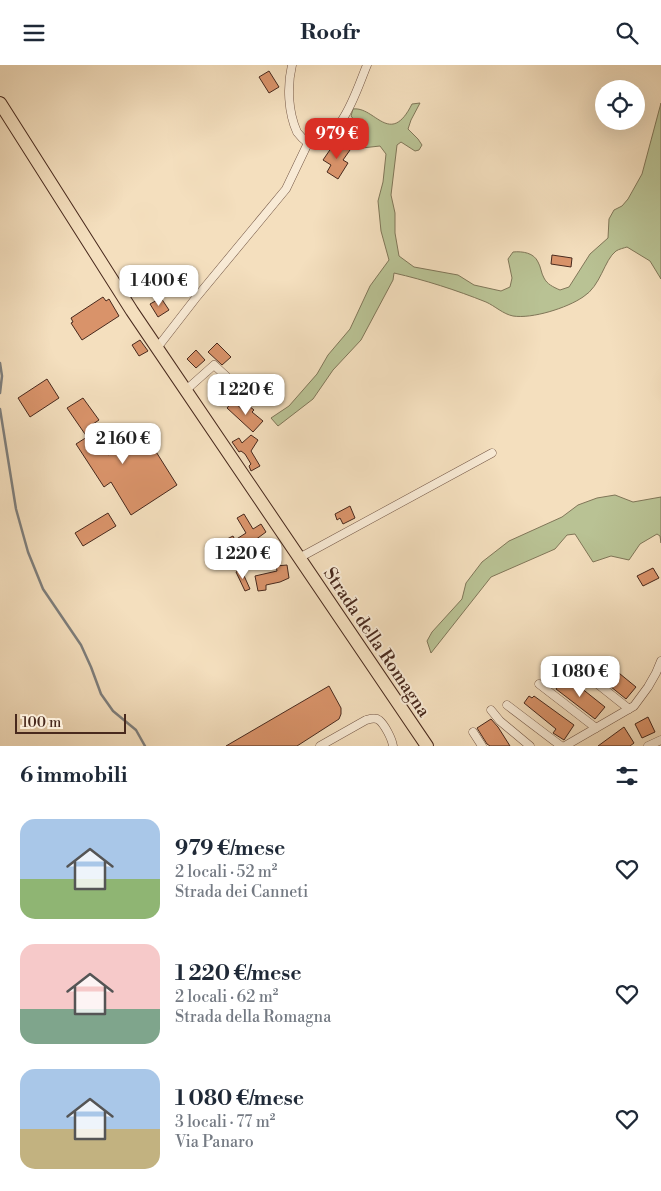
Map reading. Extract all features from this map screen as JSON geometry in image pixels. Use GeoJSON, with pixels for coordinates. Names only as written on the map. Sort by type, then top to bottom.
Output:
{"type":"FeatureCollection","features":[{"type":"Feature","properties":{"kind":"main road","name":"Strada della Romagna"},"geometry":{"type":"LineString","coordinates":[[0,103],[157,348],[427,746]]}},
{"type":"Feature","properties":{"kind":"street"},"geometry":{"type":"LineString","coordinates":[[292,65],[289,91],[292,115],[298,133],[308,143],[318,143],[328,137],[336,128],[348,110],[367,65]]}},
{"type":"Feature","properties":{"kind":"street"},"geometry":{"type":"LineString","coordinates":[[157,348],[286,189],[308,143]]}},
{"type":"Feature","properties":{"kind":"street"},"geometry":{"type":"LineString","coordinates":[[186,390],[214,365],[226,376]]}},
{"type":"Feature","properties":{"kind":"street","name":"Strada della Romagna"},"geometry":{"type":"LineString","coordinates":[[299,558],[492,453]]}},
{"type":"Feature","properties":{"kind":"street"},"geometry":{"type":"LineString","coordinates":[[565,746],[634,706],[648,687],[661,661]]}},
{"type":"Feature","properties":{"kind":"street"},"geometry":{"type":"LineString","coordinates":[[575,666],[629,709]]}},
{"type":"Feature","properties":{"kind":"street"},"geometry":{"type":"LineString","coordinates":[[539,685],[596,728]]}},
{"type":"Feature","properties":{"kind":"street"},"geometry":{"type":"LineString","coordinates":[[507,705],[561,746]]}},
{"type":"Feature","properties":{"kind":"street"},"geometry":{"type":"LineString","coordinates":[[492,710],[500,721],[530,746]]}},
{"type":"Feature","properties":{"kind":"street"},"geometry":{"type":"LineString","coordinates":[[320,746],[366,720],[373,718],[379,720],[390,737],[393,746]]}},
{"type":"Feature","properties":{"kind":"street"},"geometry":{"type":"LineString","coordinates":[[473,732],[482,746]]}},
{"type":"Feature","properties":{"kind":"street"},"geometry":{"type":"LineString","coordinates":[[651,745],[661,740]]}},
{"type":"Feature","properties":{"kind":"green space"},"geometry":{"type":"Polygon","coordinates":[[[420,103],[408,129],[422,145],[419,150],[415,151],[401,142],[397,145],[391,195],[395,213],[395,233],[399,256],[414,267],[458,275],[474,285],[501,291],[510,287],[512,278],[508,259],[513,252],[524,252],[534,257],[539,264],[544,278],[550,285],[560,290],[569,287],[590,254],[608,238],[609,219],[614,210],[622,206],[628,199],[642,174],[661,103],[661,279],[650,261],[627,247],[617,250],[612,255],[594,286],[583,297],[549,312],[530,316],[513,316],[502,312],[486,302],[452,289],[394,273],[393,280],[361,340],[333,370],[313,399],[278,426],[271,418],[289,406],[317,374],[328,355],[350,329],[370,286],[389,260],[381,231],[378,201],[383,182],[386,154],[380,146],[362,148],[359,139],[362,130],[351,116],[353,109],[361,110],[389,124],[397,123],[404,117],[412,104],[420,103]]]}},
{"type":"Feature","properties":{"kind":"green space"},"geometry":{"type":"Polygon","coordinates":[[[615,495],[633,502],[661,497],[661,543],[660,536],[657,534],[640,544],[629,560],[611,556],[593,562],[575,534],[567,535],[555,549],[491,577],[431,653],[427,641],[432,632],[462,599],[466,583],[482,562],[509,541],[562,517],[578,505],[597,498],[615,495]]]}},
{"type":"Feature","properties":{"kind":"building"},"geometry":{"type":"Polygon","coordinates":[[[269,71],[279,87],[269,93],[259,77],[269,71]]]}},
{"type":"Feature","properties":{"kind":"building"},"geometry":{"type":"Polygon","coordinates":[[[336,141],[350,150],[343,160],[348,163],[338,179],[327,172],[331,165],[323,160],[336,141]]]}},
{"type":"Feature","properties":{"kind":"building"},"geometry":{"type":"Polygon","coordinates":[[[552,255],[572,258],[571,267],[551,264],[552,255]]]}},
{"type":"Feature","properties":{"kind":"building"},"geometry":{"type":"Polygon","coordinates":[[[103,297],[106,301],[109,299],[119,316],[82,340],[71,323],[73,322],[71,318],[103,297]]]}},
{"type":"Feature","properties":{"kind":"building"},"geometry":{"type":"Polygon","coordinates":[[[161,298],[169,310],[158,317],[150,304],[161,298]]]}},
{"type":"Feature","properties":{"kind":"building"},"geometry":{"type":"Polygon","coordinates":[[[140,340],[148,351],[139,356],[132,345],[140,340]]]}},
{"type":"Feature","properties":{"kind":"building"},"geometry":{"type":"Polygon","coordinates":[[[217,343],[231,357],[222,365],[208,352],[217,343]]]}},
{"type":"Feature","properties":{"kind":"building"},"geometry":{"type":"Polygon","coordinates":[[[196,350],[205,360],[196,368],[187,359],[196,350]]]}},
{"type":"Feature","properties":{"kind":"building"},"geometry":{"type":"Polygon","coordinates":[[[47,379],[59,398],[30,417],[18,398],[47,379]]]}},
{"type":"Feature","properties":{"kind":"building"},"geometry":{"type":"Polygon","coordinates":[[[83,398],[99,420],[90,426],[108,455],[115,450],[120,456],[148,439],[177,485],[131,515],[111,482],[104,487],[76,444],[87,437],[67,408],[83,398]]]}},
{"type":"Feature","properties":{"kind":"building"},"geometry":{"type":"Polygon","coordinates":[[[233,401],[244,411],[249,406],[254,410],[252,412],[263,421],[253,432],[227,408],[233,401]]]}},
{"type":"Feature","properties":{"kind":"building"},"geometry":{"type":"Polygon","coordinates":[[[251,435],[258,440],[251,451],[260,466],[251,471],[249,466],[251,464],[245,454],[241,451],[239,452],[232,442],[239,438],[242,443],[251,435]]]}},
{"type":"Feature","properties":{"kind":"building"},"geometry":{"type":"Polygon","coordinates":[[[350,506],[355,518],[343,524],[340,518],[337,520],[335,514],[350,506]]]}},
{"type":"Feature","properties":{"kind":"building"},"geometry":{"type":"Polygon","coordinates":[[[108,513],[116,526],[83,546],[75,533],[108,513]]]}},
{"type":"Feature","properties":{"kind":"building"},"geometry":{"type":"Polygon","coordinates":[[[244,514],[253,529],[261,524],[266,532],[240,551],[243,556],[236,559],[227,539],[233,536],[235,540],[246,533],[237,518],[244,514]]]}},
{"type":"Feature","properties":{"kind":"building"},"geometry":{"type":"Polygon","coordinates":[[[287,565],[289,578],[266,585],[266,590],[258,591],[255,576],[277,571],[276,566],[287,565]]]}},
{"type":"Feature","properties":{"kind":"building"},"geometry":{"type":"Polygon","coordinates":[[[653,568],[659,578],[643,586],[637,576],[653,568]]]}},
{"type":"Feature","properties":{"kind":"building"},"geometry":{"type":"Polygon","coordinates":[[[241,569],[250,589],[245,591],[236,572],[241,569]]]}},
{"type":"Feature","properties":{"kind":"building"},"geometry":{"type":"Polygon","coordinates":[[[603,658],[636,687],[626,699],[590,670],[603,658]]]}},
{"type":"Feature","properties":{"kind":"building"},"geometry":{"type":"Polygon","coordinates":[[[566,676],[605,707],[595,719],[556,689],[566,676]]]}},
{"type":"Feature","properties":{"kind":"building"},"geometry":{"type":"Polygon","coordinates":[[[329,686],[341,708],[339,719],[297,746],[226,746],[329,686]]]}},
{"type":"Feature","properties":{"kind":"building"},"geometry":{"type":"Polygon","coordinates":[[[529,696],[532,698],[534,696],[574,725],[564,740],[553,733],[556,729],[524,703],[529,696]]]}},
{"type":"Feature","properties":{"kind":"building"},"geometry":{"type":"Polygon","coordinates":[[[648,717],[655,732],[642,738],[635,724],[648,717]]]}},
{"type":"Feature","properties":{"kind":"building"},"geometry":{"type":"Polygon","coordinates":[[[491,719],[510,746],[490,746],[487,744],[477,728],[491,719]]]}},
{"type":"Feature","properties":{"kind":"building"},"geometry":{"type":"Polygon","coordinates":[[[624,727],[634,743],[630,746],[598,746],[624,727]]]}},
{"type":"Feature","properties":{"kind":"waterway"},"geometry":{"type":"LineString","coordinates":[[0,363],[2,376],[0,393]]}},
{"type":"Feature","properties":{"kind":"waterway"},"geometry":{"type":"LineString","coordinates":[[0,409],[16,509],[28,552],[43,589],[81,645],[101,694],[113,711],[136,730],[145,746]]}}]}
